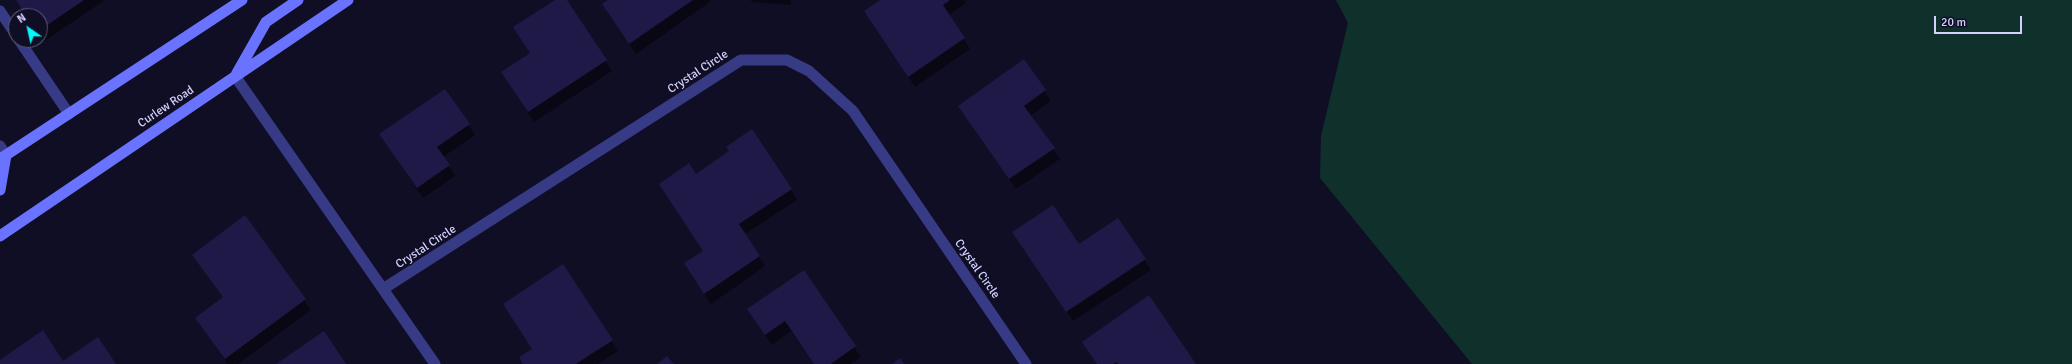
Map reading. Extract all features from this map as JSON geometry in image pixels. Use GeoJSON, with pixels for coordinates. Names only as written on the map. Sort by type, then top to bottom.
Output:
{"type":"FeatureCollection","features":[{"type":"Feature","properties":{"kind":"main road"},"geometry":{"type":"LineString","coordinates":[[0,190],[2,154],[69,114],[242,0]]}},
{"type":"Feature","properties":{"kind":"main road"},"geometry":{"type":"LineString","coordinates":[[235,76],[266,22],[298,0]]}},
{"type":"Feature","properties":{"kind":"main road","name":"Curlew Road"},"geometry":{"type":"LineString","coordinates":[[0,236],[348,0]]}},
{"type":"Feature","properties":{"kind":"street"},"geometry":{"type":"LineString","coordinates":[[0,11],[8,23]]}},
{"type":"Feature","properties":{"kind":"street"},"geometry":{"type":"LineString","coordinates":[[25,48],[69,114]]}},
{"type":"Feature","properties":{"kind":"street","name":"Crystal Circle"},"geometry":{"type":"LineString","coordinates":[[384,290],[741,60],[787,60],[809,71],[852,111],[1026,364]]}},
{"type":"Feature","properties":{"kind":"street"},"geometry":{"type":"LineString","coordinates":[[235,76],[435,364]]}},
{"type":"Feature","properties":{"kind":"green space"},"geometry":{"type":"Polygon","coordinates":[[[1336,0],[2072,0],[2072,364],[1472,364],[1320,178],[1321,136],[1348,23],[1336,0]]]}},
{"type":"Feature","properties":{"kind":"building"},"geometry":{"type":"Polygon","coordinates":[[[16,0],[84,0],[48,25],[48,8],[21,8],[16,0]]]}},
{"type":"Feature","properties":{"kind":"building"},"geometry":{"type":"Polygon","coordinates":[[[555,0],[567,0],[607,60],[528,112],[501,72],[530,53],[513,27],[555,0]]]}},
{"type":"Feature","properties":{"kind":"building"},"geometry":{"type":"Polygon","coordinates":[[[608,0],[693,0],[629,44],[602,4],[608,0]]]}},
{"type":"Feature","properties":{"kind":"building"},"geometry":{"type":"Polygon","coordinates":[[[880,0],[950,0],[943,5],[965,38],[908,77],[864,11],[880,0]]]}},
{"type":"Feature","properties":{"kind":"building"},"geometry":{"type":"Polygon","coordinates":[[[1024,59],[1046,90],[1024,106],[1055,148],[1009,179],[958,106],[1024,59]]]}},
{"type":"Feature","properties":{"kind":"building"},"geometry":{"type":"Polygon","coordinates":[[[445,89],[470,124],[437,147],[450,165],[417,188],[379,134],[445,89]]]}},
{"type":"Feature","properties":{"kind":"building"},"geometry":{"type":"Polygon","coordinates":[[[752,129],[792,189],[739,224],[760,256],[704,294],[684,263],[703,251],[659,184],[689,163],[696,174],[729,151],[726,147],[752,129]]]}},
{"type":"Feature","properties":{"kind":"building"},"geometry":{"type":"Polygon","coordinates":[[[1053,205],[1079,244],[1118,218],[1146,259],[1066,312],[1012,232],[1053,205]]]}},
{"type":"Feature","properties":{"kind":"building"},"geometry":{"type":"Polygon","coordinates":[[[245,215],[306,299],[225,359],[195,318],[223,297],[192,255],[245,215]]]}},
{"type":"Feature","properties":{"kind":"building"},"geometry":{"type":"Polygon","coordinates":[[[563,264],[613,340],[576,364],[523,364],[519,357],[532,349],[503,304],[563,264]]]}},
{"type":"Feature","properties":{"kind":"building"},"geometry":{"type":"Polygon","coordinates":[[[804,270],[856,346],[831,364],[814,364],[785,321],[765,335],[747,309],[804,270]]]}},
{"type":"Feature","properties":{"kind":"building"},"geometry":{"type":"Polygon","coordinates":[[[1149,295],[1196,364],[1118,364],[1117,362],[1113,364],[1097,364],[1082,342],[1149,295]]]}},
{"type":"Feature","properties":{"kind":"building"},"geometry":{"type":"Polygon","coordinates":[[[43,330],[63,361],[98,337],[116,364],[0,364],[0,360],[43,330]]]}},
{"type":"Feature","properties":{"kind":"building"},"geometry":{"type":"Polygon","coordinates":[[[324,331],[346,364],[276,364],[324,331]]]}},
{"type":"Feature","properties":{"kind":"building"},"geometry":{"type":"Polygon","coordinates":[[[667,356],[674,364],[657,364],[667,356]]]}},
{"type":"Feature","properties":{"kind":"building"},"geometry":{"type":"Polygon","coordinates":[[[900,358],[904,364],[892,364],[900,358]]]}}]}
